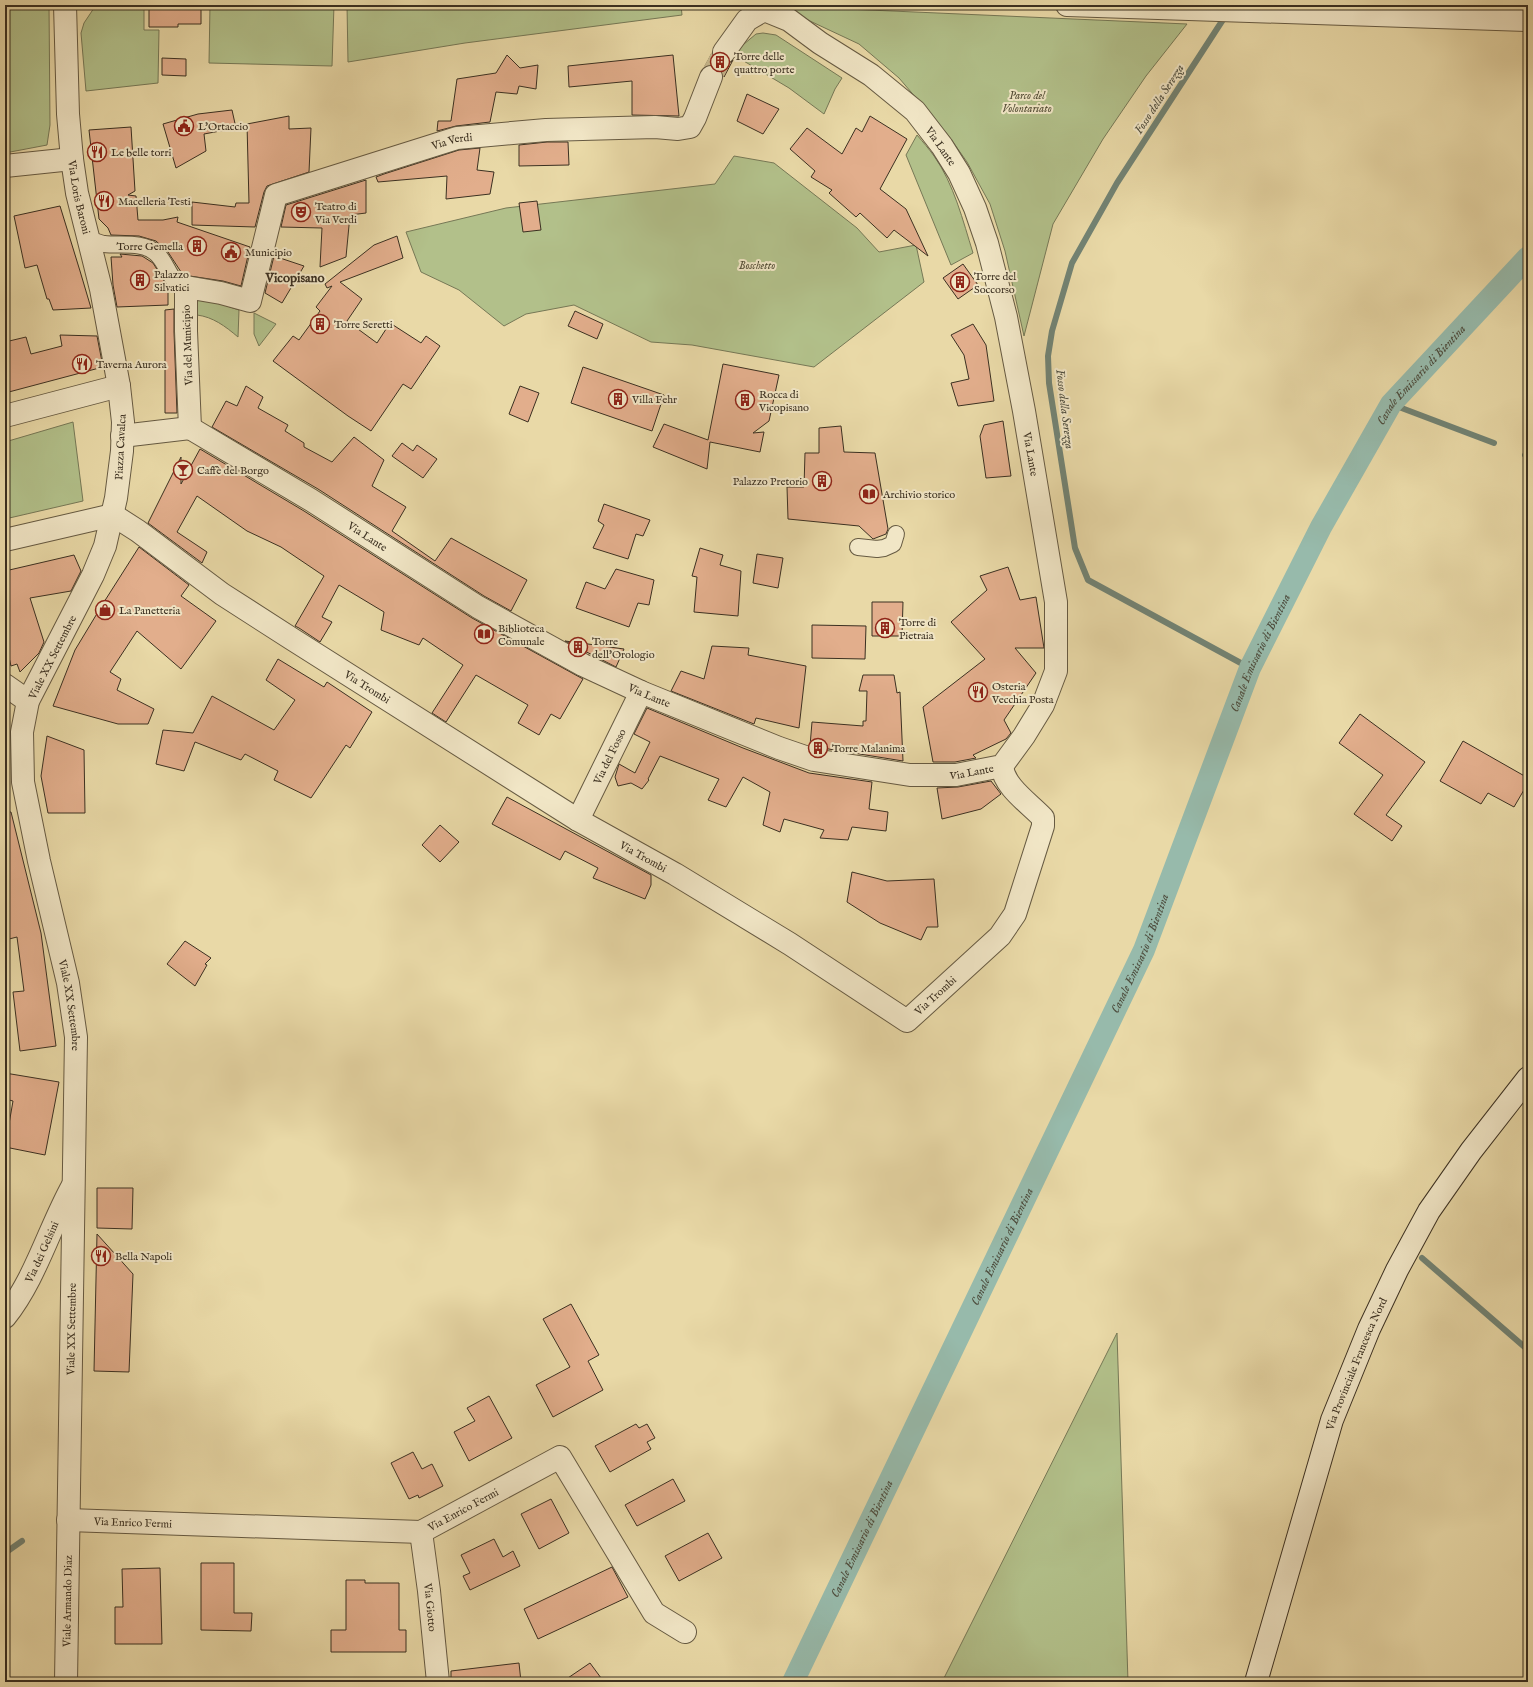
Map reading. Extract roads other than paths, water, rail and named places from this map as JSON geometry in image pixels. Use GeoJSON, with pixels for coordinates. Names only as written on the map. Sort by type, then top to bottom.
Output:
{"type":"FeatureCollection","features":[{"type":"Feature","properties":{"kind":"street","name":"Via Loris Baroni"},"geometry":{"type":"LineString","coordinates":[[65,5],[68,114],[72,158],[77,193],[89,239],[119,386]]}},
{"type":"Feature","properties":{"kind":"street"},"geometry":{"type":"LineString","coordinates":[[1067,5],[1183,10],[1528,20]]}},
{"type":"Feature","properties":{"kind":"street"},"geometry":{"type":"LineString","coordinates":[[724,52],[747,20],[764,8]]}},
{"type":"Feature","properties":{"kind":"street","name":"Via Lante"},"geometry":{"type":"LineString","coordinates":[[190,428],[305,496],[478,607],[583,665],[641,692],[779,748],[814,760],[910,775],[966,774],[1002,766],[1024,736],[1043,705],[1056,671],[1056,602],[1006,317],[987,243],[975,208],[959,173],[942,146],[915,111],[871,75],[820,44],[789,20],[764,8]]}},
{"type":"Feature","properties":{"kind":"street","name":"Via Verdi"},"geometry":{"type":"LineString","coordinates":[[186,287],[221,293],[250,301],[276,195],[457,138],[546,130],[648,127],[678,129],[690,126],[695,118],[711,77]]}},
{"type":"Feature","properties":{"kind":"street"},"geometry":{"type":"LineString","coordinates":[[5,166],[72,158]]}},
{"type":"Feature","properties":{"kind":"street"},"geometry":{"type":"LineString","coordinates":[[89,239],[103,244],[145,247],[156,252],[179,286],[186,287]]}},
{"type":"Feature","properties":{"kind":"street","name":"Via del Municipio"},"geometry":{"type":"LineString","coordinates":[[186,287],[186,331],[190,428]]}},
{"type":"Feature","properties":{"kind":"street"},"geometry":{"type":"LineString","coordinates":[[5,416],[119,386]]}},
{"type":"Feature","properties":{"kind":"street","name":"Piazza Cavalca"},"geometry":{"type":"LineString","coordinates":[[113,515],[123,422],[119,386]]}},
{"type":"Feature","properties":{"kind":"street"},"geometry":{"type":"LineString","coordinates":[[122,436],[190,428]]}},
{"type":"Feature","properties":{"kind":"street"},"geometry":{"type":"LineString","coordinates":[[5,540],[113,515]]}},
{"type":"Feature","properties":{"kind":"street","name":"Via Trombi"},"geometry":{"type":"LineString","coordinates":[[113,515],[138,531],[222,594],[578,820],[675,874],[783,940],[907,1021],[1000,936],[1015,914],[1043,826],[1043,818],[1002,775],[1002,766]]}},
{"type":"Feature","properties":{"kind":"street","name":"Viale XX Settembre"},"geometry":{"type":"LineString","coordinates":[[68,1520],[76,1037],[68,983],[39,861],[23,782],[22,732],[28,701],[93,575],[105,546],[113,515]]}},
{"type":"Feature","properties":{"kind":"street"},"geometry":{"type":"LineString","coordinates":[[858,547],[884,548],[893,544],[896,534]]}},
{"type":"Feature","properties":{"kind":"street"},"geometry":{"type":"LineString","coordinates":[[5,685],[28,701]]}},
{"type":"Feature","properties":{"kind":"street","name":"Via del Fosso"},"geometry":{"type":"LineString","coordinates":[[578,820],[641,692]]}},
{"type":"Feature","properties":{"kind":"street","name":"Via Provinciale Francesca Nord"},"geometry":{"type":"LineString","coordinates":[[1256,1682],[1332,1420],[1369,1329],[1397,1270],[1429,1211],[1471,1151],[1528,1078]]}},
{"type":"Feature","properties":{"kind":"street","name":"Via dei Gelsini"},"geometry":{"type":"LineString","coordinates":[[5,1316],[19,1299],[59,1209],[73,1185]]}},
{"type":"Feature","properties":{"kind":"street","name":"Via Enrico Fermi"},"geometry":{"type":"LineString","coordinates":[[68,1520],[421,1532],[560,1457],[654,1613],[685,1632]]}},
{"type":"Feature","properties":{"kind":"street","name":"Viale Armando Diaz"},"geometry":{"type":"LineString","coordinates":[[66,1682],[68,1520]]}},
{"type":"Feature","properties":{"kind":"street","name":"Via Giotto"},"geometry":{"type":"LineString","coordinates":[[421,1532],[429,1591],[438,1682]]}},
{"type":"Feature","properties":{"kind":"waterway","name":"Fosso della Serezza"},"geometry":{"type":"LineString","coordinates":[[1226,15],[1117,183],[1072,263],[1052,331],[1048,356],[1049,383],[1075,548],[1088,580],[1250,668]]}},
{"type":"Feature","properties":{"kind":"waterway","name":"Canale Emissario di Bientina"},"geometry":{"type":"LineString","coordinates":[[793,1682],[1144,950],[1250,668],[1321,527],[1391,404],[1528,257]]}},
{"type":"Feature","properties":{"kind":"waterway"},"geometry":{"type":"LineString","coordinates":[[1391,404],[1494,443]]}},
{"type":"Feature","properties":{"kind":"waterway"},"geometry":{"type":"LineString","coordinates":[[1422,1258],[1528,1350]]}},
{"type":"Feature","properties":{"kind":"waterway"},"geometry":{"type":"LineString","coordinates":[[5,1553],[22,1541]]}},
{"type":"Feature","properties":{"kind":"tunnel"},"geometry":{"type":"LineString","coordinates":[[711,77],[724,52]]}},
{"type":"Feature","properties":{"kind":"place","name":"Torre delle quattro porte"},"geometry":{"type":"Point","coordinates":[720,62]}},
{"type":"Feature","properties":{"kind":"place","name":"L'Ortaccio"},"geometry":{"type":"Point","coordinates":[184,126]}},
{"type":"Feature","properties":{"kind":"place","name":"Le belle torri"},"geometry":{"type":"Point","coordinates":[97,152]}},
{"type":"Feature","properties":{"kind":"place","name":"Macelleria Testi"},"geometry":{"type":"Point","coordinates":[104,201]}},
{"type":"Feature","properties":{"kind":"place","name":"Teatro di Via Verdi"},"geometry":{"type":"Point","coordinates":[301,212]}},
{"type":"Feature","properties":{"kind":"place","name":"Torre Gemella"},"geometry":{"type":"Point","coordinates":[197,246]}},
{"type":"Feature","properties":{"kind":"place","name":"Municipio"},"geometry":{"type":"Point","coordinates":[231,252]}},
{"type":"Feature","properties":{"kind":"place","name":"Palazzo Silvatici"},"geometry":{"type":"Point","coordinates":[140,280]}},
{"type":"Feature","properties":{"kind":"place","name":"Torre del Soccorso"},"geometry":{"type":"Point","coordinates":[960,282]}},
{"type":"Feature","properties":{"kind":"place","name":"Torre Seretti"},"geometry":{"type":"Point","coordinates":[320,324]}},
{"type":"Feature","properties":{"kind":"place","name":"Taverna Aurora"},"geometry":{"type":"Point","coordinates":[82,364]}},
{"type":"Feature","properties":{"kind":"place","name":"Villa Fehr"},"geometry":{"type":"Point","coordinates":[618,399]}},
{"type":"Feature","properties":{"kind":"place","name":"Rocca di Vicopisano"},"geometry":{"type":"Point","coordinates":[745,400]}},
{"type":"Feature","properties":{"kind":"place","name":"Caffè del Borgo"},"geometry":{"type":"Point","coordinates":[183,470]}},
{"type":"Feature","properties":{"kind":"place","name":"Palazzo Pretorio"},"geometry":{"type":"Point","coordinates":[822,481]}},
{"type":"Feature","properties":{"kind":"place","name":"Archivio storico"},"geometry":{"type":"Point","coordinates":[869,494]}},
{"type":"Feature","properties":{"kind":"place","name":"La Panetteria"},"geometry":{"type":"Point","coordinates":[105,610]}},
{"type":"Feature","properties":{"kind":"place","name":"Torre di Pietraia"},"geometry":{"type":"Point","coordinates":[885,628]}},
{"type":"Feature","properties":{"kind":"place","name":"Biblioteca Comunale"},"geometry":{"type":"Point","coordinates":[484,634]}},
{"type":"Feature","properties":{"kind":"place","name":"Torre dell'Orologio"},"geometry":{"type":"Point","coordinates":[578,647]}},
{"type":"Feature","properties":{"kind":"place","name":"Osteria Vecchia Posta"},"geometry":{"type":"Point","coordinates":[978,692]}},
{"type":"Feature","properties":{"kind":"place","name":"Torre Malanima"},"geometry":{"type":"Point","coordinates":[818,748]}},
{"type":"Feature","properties":{"kind":"place","name":"Bella Napoli"},"geometry":{"type":"Point","coordinates":[101,1256]}},
{"type":"Feature","properties":{"kind":"district","name":"Vicopisano"},"geometry":{"type":"Point","coordinates":[295,277]}},
{"type":"Feature","properties":{"kind":"park label","name":"Parco del Volontariato"},"geometry":{"type":"Point","coordinates":[1027,101]}},
{"type":"Feature","properties":{"kind":"park label","name":"Boschetto"},"geometry":{"type":"Point","coordinates":[757,265]}}]}
